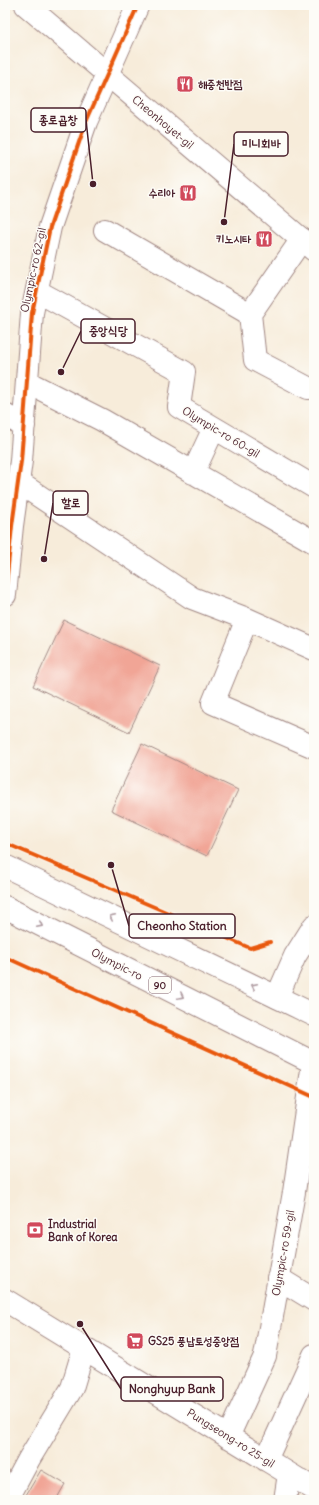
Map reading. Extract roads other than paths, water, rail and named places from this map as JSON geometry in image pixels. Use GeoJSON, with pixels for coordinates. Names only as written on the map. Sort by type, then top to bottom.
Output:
{"type":"FeatureCollection","features":[{"type":"Feature","properties":{"kind":"street","name":"Cheonhoyet-gil"},"geometry":{"type":"LineString","coordinates":[[26,5],[308,245],[250,314]]}},
{"type":"Feature","properties":{"kind":"street","name":"Olympic-ro 62-gil"},"geometry":{"type":"LineString","coordinates":[[5,595],[9,523],[18,482],[24,426],[32,313],[50,228],[86,122],[138,5]]}},
{"type":"Feature","properties":{"kind":"street"},"geometry":{"type":"LineString","coordinates":[[105,230],[250,314],[255,360],[308,388]]}},
{"type":"Feature","properties":{"kind":"street","name":"Olympic-ro 60-gil"},"geometry":{"type":"LineString","coordinates":[[37,291],[184,372],[179,407],[314,487]]}},
{"type":"Feature","properties":{"kind":"street"},"geometry":{"type":"LineString","coordinates":[[27,382],[102,420],[314,542]]}},
{"type":"Feature","properties":{"kind":"street"},"geometry":{"type":"LineString","coordinates":[[5,415],[24,426]]}},
{"type":"Feature","properties":{"kind":"street"},"geometry":{"type":"LineString","coordinates":[[193,473],[214,428]]}},
{"type":"Feature","properties":{"kind":"street"},"geometry":{"type":"LineString","coordinates":[[18,482],[192,598],[247,619],[314,649]]}},
{"type":"Feature","properties":{"kind":"street"},"geometry":{"type":"LineString","coordinates":[[247,619],[213,703],[314,747]]}},
{"type":"Feature","properties":{"kind":"street"},"geometry":{"type":"LineString","coordinates":[[5,866],[314,1015]]}},
{"type":"Feature","properties":{"kind":"street","name":"Olympic-ro"},"geometry":{"type":"LineString","coordinates":[[5,908],[314,1063]]}},
{"type":"Feature","properties":{"kind":"street"},"geometry":{"type":"LineString","coordinates":[[277,997],[297,953],[314,926]]}},
{"type":"Feature","properties":{"kind":"street","name":"Olympic-ro 59-gil"},"geometry":{"type":"LineString","coordinates":[[228,1437],[265,1356],[294,1192],[314,1063]]}},
{"type":"Feature","properties":{"kind":"street"},"geometry":{"type":"LineString","coordinates":[[278,1278],[314,1300]]}},
{"type":"Feature","properties":{"kind":"street","name":"Pungseong-ro 25-gil"},"geometry":{"type":"LineString","coordinates":[[5,1300],[314,1489]]}},
{"type":"Feature","properties":{"kind":"street"},"geometry":{"type":"LineString","coordinates":[[7,1500],[29,1459],[72,1388],[84,1348]]}},
{"type":"Feature","properties":{"kind":"street"},"geometry":{"type":"LineString","coordinates":[[266,1460],[314,1355]]}},
{"type":"Feature","properties":{"kind":"street"},"geometry":{"type":"LineString","coordinates":[[285,1500],[289,1474]]}},
{"type":"Feature","properties":{"kind":"place","name":"해중천반점"},"geometry":{"type":"Point","coordinates":[185,84]}},
{"type":"Feature","properties":{"kind":"place","name":"종로곱창"},"geometry":{"type":"Point","coordinates":[93,184]}},
{"type":"Feature","properties":{"kind":"place","name":"수리아"},"geometry":{"type":"Point","coordinates":[188,193]}},
{"type":"Feature","properties":{"kind":"place","name":"미니회바"},"geometry":{"type":"Point","coordinates":[224,222]}},
{"type":"Feature","properties":{"kind":"place","name":"키노시타"},"geometry":{"type":"Point","coordinates":[264,239]}},
{"type":"Feature","properties":{"kind":"place","name":"중앙식당"},"geometry":{"type":"Point","coordinates":[61,372]}},
{"type":"Feature","properties":{"kind":"place","name":"할로"},"geometry":{"type":"Point","coordinates":[44,559]}},
{"type":"Feature","properties":{"kind":"place","name":"Cheonho Station"},"geometry":{"type":"Point","coordinates":[111,865]}},
{"type":"Feature","properties":{"kind":"place","name":"Industrial Bank of Korea"},"geometry":{"type":"Point","coordinates":[35,1230]}},
{"type":"Feature","properties":{"kind":"place","name":"Nonghyup Bank"},"geometry":{"type":"Point","coordinates":[80,1324]}},
{"type":"Feature","properties":{"kind":"place","name":"GS25 풍납토성중앙점"},"geometry":{"type":"Point","coordinates":[135,1341]}}]}
